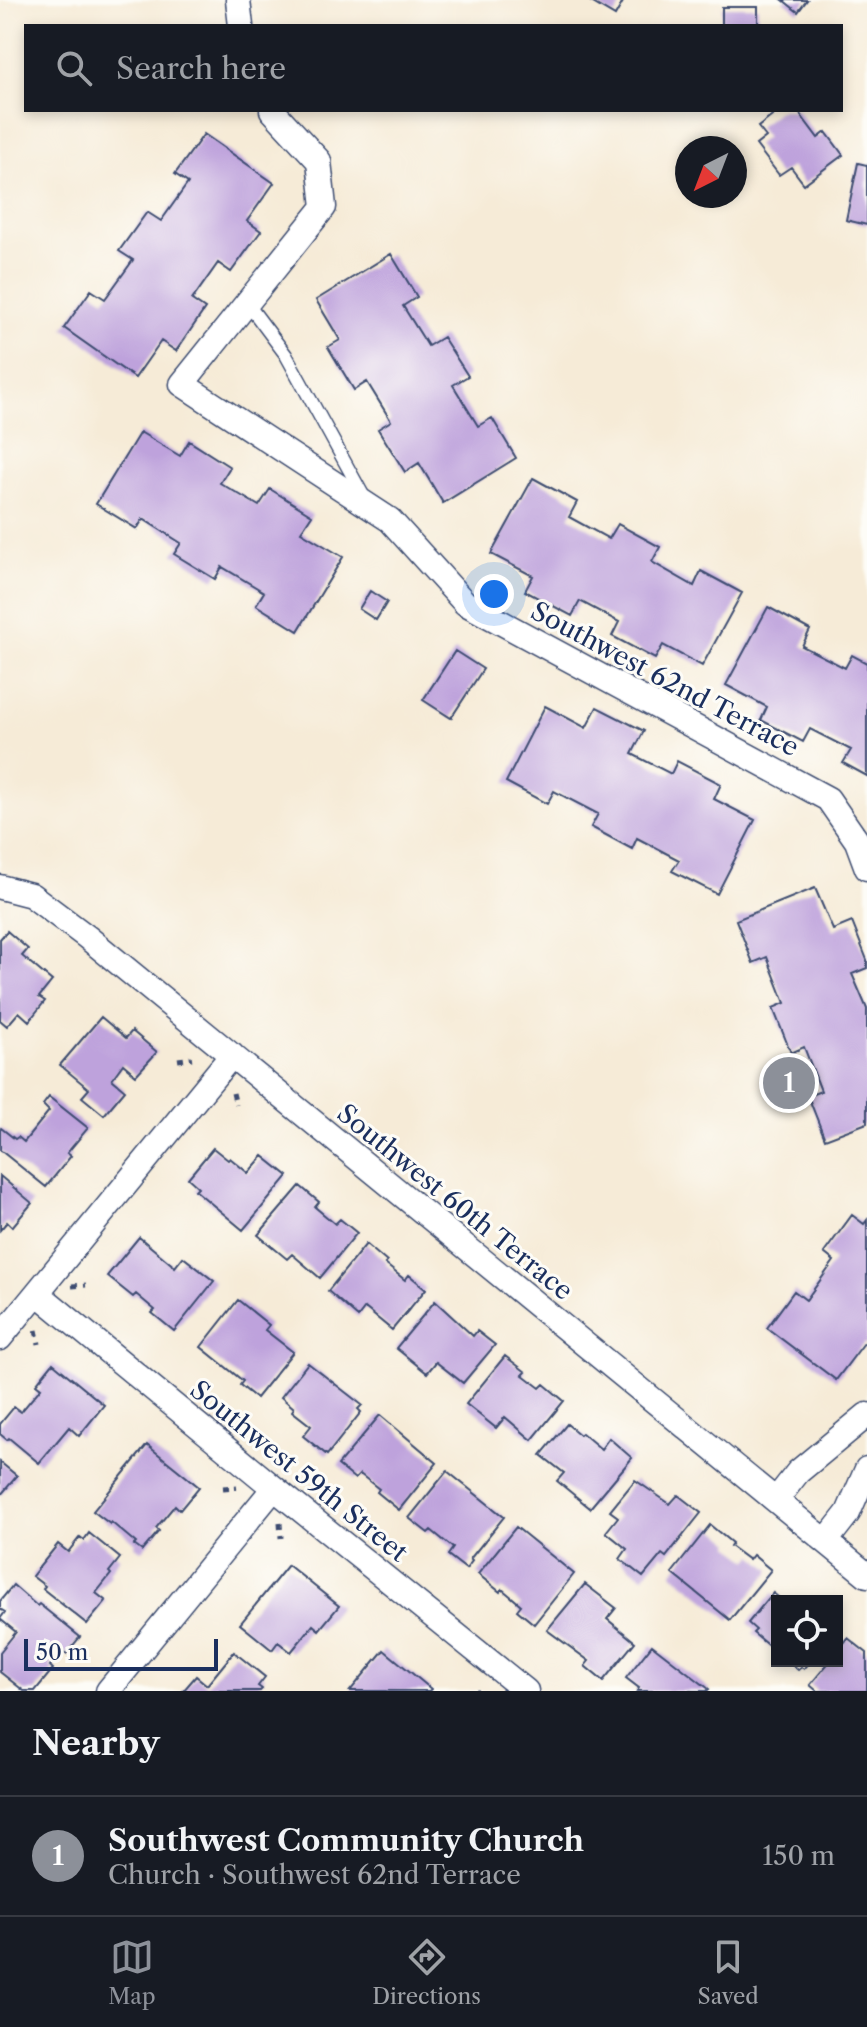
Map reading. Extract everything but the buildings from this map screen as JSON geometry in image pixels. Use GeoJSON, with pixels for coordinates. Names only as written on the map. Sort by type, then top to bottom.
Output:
{"type":"FeatureCollection","features":[{"type":"Feature","properties":{"kind":"street"},"geometry":{"type":"LineString","coordinates":[[238,0],[241,24]]}},
{"type":"Feature","properties":{"kind":"street","name":"Southwest 62nd Terrace"},"geometry":{"type":"LineString","coordinates":[[274,112],[319,161],[324,207],[182,384],[390,520],[465,603],[828,799],[857,841],[867,868]]}},
{"type":"Feature","properties":{"kind":"street","name":"Southwest 60th Terrace"},"geometry":{"type":"LineString","coordinates":[[0,887],[31,895],[48,907],[867,1575]]}},
{"type":"Feature","properties":{"kind":"street"},"geometry":{"type":"LineString","coordinates":[[0,1338],[232,1055]]}},
{"type":"Feature","properties":{"kind":"street","name":"Southwest 59th Street"},"geometry":{"type":"LineString","coordinates":[[37,1293],[517,1688]]}},
{"type":"Feature","properties":{"kind":"street"},"geometry":{"type":"LineString","coordinates":[[776,1500],[798,1472],[867,1415]]}},
{"type":"Feature","properties":{"kind":"street"},"geometry":{"type":"LineString","coordinates":[[826,1541],[848,1513],[867,1469]]}},
{"type":"Feature","properties":{"kind":"street"},"geometry":{"type":"LineString","coordinates":[[108,1691],[274,1488]]}},
{"type":"Feature","properties":{"kind":"lane"},"geometry":{"type":"LineString","coordinates":[[247,303],[286,355],[370,507]]}},
{"type":"Feature","properties":{"kind":"path"},"geometry":{"type":"LineString","coordinates":[[178,1060],[192,1058]]}},
{"type":"Feature","properties":{"kind":"path"},"geometry":{"type":"LineString","coordinates":[[233,1093],[236,1105]]}},
{"type":"Feature","properties":{"kind":"path"},"geometry":{"type":"LineString","coordinates":[[36,1330],[39,1344]]}},
{"type":"Feature","properties":{"kind":"path"},"geometry":{"type":"LineString","coordinates":[[279,1522],[281,1538]]}},
{"type":"Feature","properties":{"kind":"place","name":"Southwest Community Church"},"geometry":{"type":"Point","coordinates":[789,1083]}}]}
